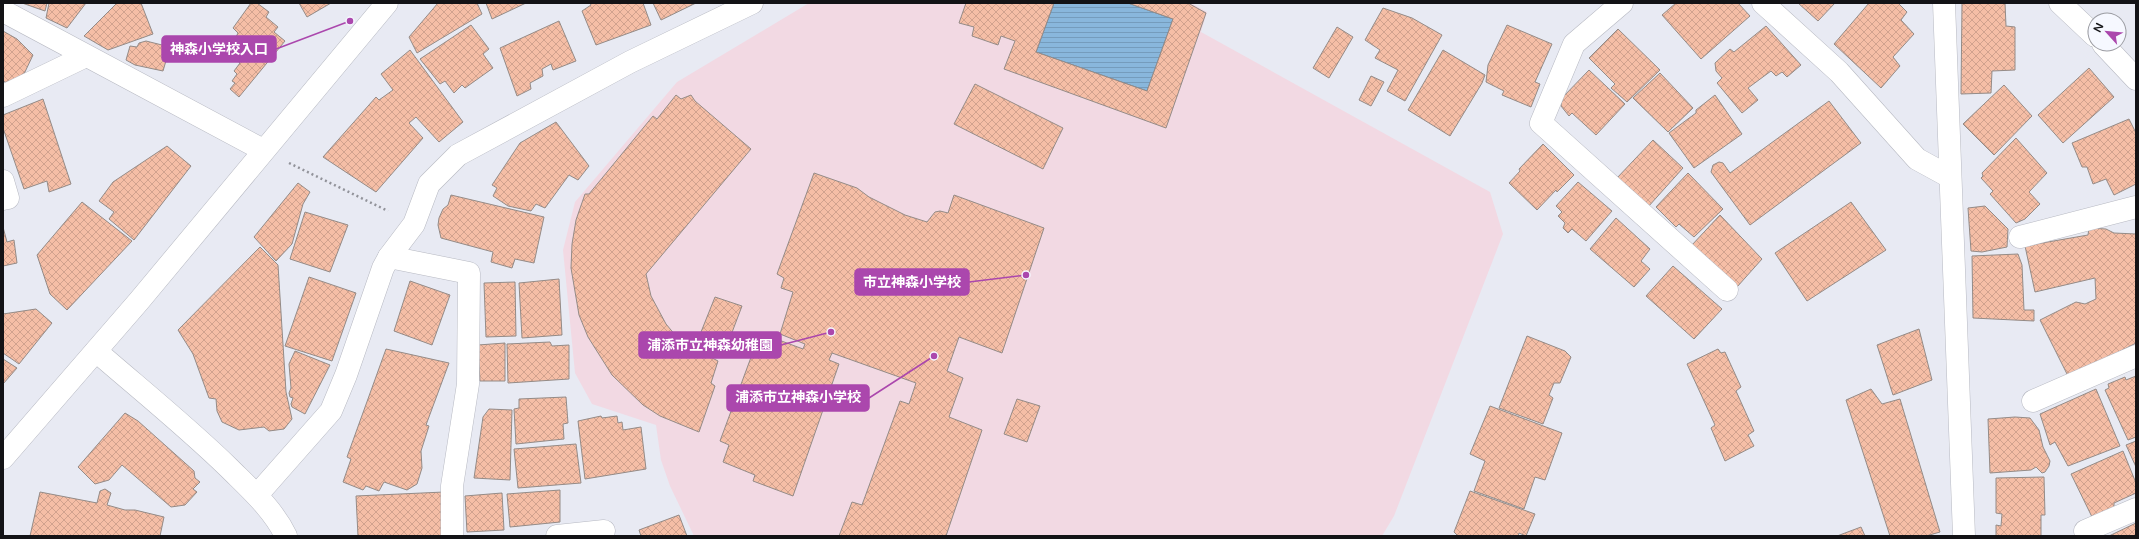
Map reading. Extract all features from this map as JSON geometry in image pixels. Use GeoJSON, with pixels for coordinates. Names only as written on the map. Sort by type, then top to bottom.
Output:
{"type":"FeatureCollection","features":[{"type":"Feature","properties":{"kind":"street"},"geometry":{"type":"LineString","coordinates":[[3,458],[96,351],[387,3]]}},
{"type":"Feature","properties":{"kind":"street"},"geometry":{"type":"LineString","coordinates":[[257,495],[331,411],[346,375],[389,257],[414,224],[429,184],[458,154],[630,62],[752,3]]}},
{"type":"Feature","properties":{"kind":"street"},"geometry":{"type":"LineString","coordinates":[[1622,3],[1574,44],[1541,123],[1727,290]]}},
{"type":"Feature","properties":{"kind":"street"},"geometry":{"type":"LineString","coordinates":[[1763,3],[1839,72],[1917,159],[1950,177]]}},
{"type":"Feature","properties":{"kind":"street"},"geometry":{"type":"LineString","coordinates":[[1944,3],[1964,536]]}},
{"type":"Feature","properties":{"kind":"street"},"geometry":{"type":"LineString","coordinates":[[2060,3],[2087,28]]}},
{"type":"Feature","properties":{"kind":"street"},"geometry":{"type":"LineString","coordinates":[[3,11],[263,150]]}},
{"type":"Feature","properties":{"kind":"street"},"geometry":{"type":"LineString","coordinates":[[2111,52],[2136,79]]}},
{"type":"Feature","properties":{"kind":"street"},"geometry":{"type":"LineString","coordinates":[[3,96],[86,56]]}},
{"type":"Feature","properties":{"kind":"street"},"geometry":{"type":"LineString","coordinates":[[3,182],[8,198],[3,199]]}},
{"type":"Feature","properties":{"kind":"street"},"geometry":{"type":"LineString","coordinates":[[2020,237],[2136,207]]}},
{"type":"Feature","properties":{"kind":"street"},"geometry":{"type":"LineString","coordinates":[[389,257],[469,273],[468,384],[452,486],[452,536]]}},
{"type":"Feature","properties":{"kind":"street"},"geometry":{"type":"LineString","coordinates":[[96,351],[195,435],[257,495],[286,536]]}},
{"type":"Feature","properties":{"kind":"street"},"geometry":{"type":"LineString","coordinates":[[2033,401],[2136,356]]}},
{"type":"Feature","properties":{"kind":"street"},"geometry":{"type":"LineString","coordinates":[[2085,531],[2136,510]]}},
{"type":"Feature","properties":{"kind":"street"},"geometry":{"type":"LineString","coordinates":[[557,536],[604,532]]}},
{"type":"Feature","properties":{"kind":"path"},"geometry":{"type":"LineString","coordinates":[[263,150],[414,224]]}},
{"type":"Feature","properties":{"kind":"shaded area"},"geometry":{"type":"Polygon","coordinates":[[[809,3],[1191,3],[1207,12],[1201,32],[1490,192],[1503,234],[1394,516],[1382,536],[694,536],[670,486],[661,460],[656,425],[592,404],[575,373],[563,250],[575,202],[677,82],[809,3]]]}},
{"type":"Feature","properties":{"kind":"water"},"geometry":{"type":"Polygon","coordinates":[[[1054,3],[1128,3],[1173,19],[1147,91],[1036,52],[1054,3]]]}},
{"type":"Feature","properties":{"kind":"building"},"geometry":{"type":"Polygon","coordinates":[[[22,3],[47,3],[45,11],[22,3]]]}},
{"type":"Feature","properties":{"kind":"building"},"geometry":{"type":"Polygon","coordinates":[[[49,3],[86,3],[67,28],[46,18],[49,3]]]}},
{"type":"Feature","properties":{"kind":"building"},"geometry":{"type":"Polygon","coordinates":[[[117,3],[141,3],[153,34],[108,50],[84,36],[117,3]]]}},
{"type":"Feature","properties":{"kind":"building"},"geometry":{"type":"Polygon","coordinates":[[[251,3],[257,3],[269,12],[266,17],[278,27],[274,32],[285,41],[239,97],[230,89],[235,83],[232,81],[237,74],[234,71],[240,63],[233,57],[242,45],[235,39],[238,33],[233,28],[251,3]]]}},
{"type":"Feature","properties":{"kind":"building"},"geometry":{"type":"Polygon","coordinates":[[[299,3],[331,3],[307,17],[299,3]]]}},
{"type":"Feature","properties":{"kind":"building"},"geometry":{"type":"Polygon","coordinates":[[[438,3],[477,3],[482,14],[417,53],[409,37],[438,3]]]}},
{"type":"Feature","properties":{"kind":"building"},"geometry":{"type":"Polygon","coordinates":[[[486,3],[526,3],[492,19],[486,3]]]}},
{"type":"Feature","properties":{"kind":"building"},"geometry":{"type":"Polygon","coordinates":[[[590,3],[643,3],[651,25],[596,45],[582,11],[591,5],[590,3]]]}},
{"type":"Feature","properties":{"kind":"building"},"geometry":{"type":"Polygon","coordinates":[[[653,3],[696,3],[661,20],[653,3]]]}},
{"type":"Feature","properties":{"kind":"building"},"geometry":{"type":"Polygon","coordinates":[[[966,3],[1054,3],[1036,52],[1147,91],[1173,19],[1128,3],[1188,3],[1206,13],[1166,128],[1004,69],[1015,41],[1001,36],[998,45],[972,36],[974,27],[959,23],[966,3]]]}},
{"type":"Feature","properties":{"kind":"building"},"geometry":{"type":"Polygon","coordinates":[[[1676,3],[1738,3],[1750,16],[1701,59],[1662,15],[1676,3]]]}},
{"type":"Feature","properties":{"kind":"building"},"geometry":{"type":"Polygon","coordinates":[[[1798,3],[1835,3],[1818,21],[1798,3]]]}},
{"type":"Feature","properties":{"kind":"building"},"geometry":{"type":"Polygon","coordinates":[[[1869,3],[1900,3],[1899,4],[1907,12],[1901,20],[1914,34],[1893,57],[1900,66],[1881,88],[1834,44],[1869,3]]]}},
{"type":"Feature","properties":{"kind":"building"},"geometry":{"type":"Polygon","coordinates":[[[1962,3],[2005,3],[2006,26],[2015,27],[2015,70],[1992,71],[1991,93],[1961,94],[1962,3]]]}},
{"type":"Feature","properties":{"kind":"building"},"geometry":{"type":"Polygon","coordinates":[[[1383,8],[1412,18],[1442,35],[1405,101],[1387,91],[1398,70],[1375,58],[1380,50],[1365,40],[1383,8]]]}},
{"type":"Feature","properties":{"kind":"building"},"geometry":{"type":"Polygon","coordinates":[[[559,21],[576,61],[553,70],[551,64],[542,69],[543,76],[530,83],[531,89],[517,96],[500,48],[559,21]]]}},
{"type":"Feature","properties":{"kind":"building"},"geometry":{"type":"Polygon","coordinates":[[[471,25],[489,49],[483,54],[493,68],[465,88],[462,85],[454,93],[445,81],[440,84],[420,59],[471,25]]]}},
{"type":"Feature","properties":{"kind":"building"},"geometry":{"type":"Polygon","coordinates":[[[1507,25],[1552,44],[1535,82],[1540,84],[1531,107],[1502,95],[1504,91],[1486,82],[1488,65],[1507,25]]]}},
{"type":"Feature","properties":{"kind":"building"},"geometry":{"type":"Polygon","coordinates":[[[1766,26],[1801,65],[1787,77],[1782,72],[1776,76],[1771,71],[1748,88],[1758,100],[1742,113],[1717,83],[1722,78],[1716,71],[1715,63],[1730,49],[1734,52],[1766,26]]]}},
{"type":"Feature","properties":{"kind":"building"},"geometry":{"type":"Polygon","coordinates":[[[1337,27],[1353,37],[1329,78],[1313,68],[1337,27]]]}},
{"type":"Feature","properties":{"kind":"building"},"geometry":{"type":"Polygon","coordinates":[[[1618,29],[1660,70],[1627,102],[1611,88],[1615,84],[1589,58],[1618,29]]]}},
{"type":"Feature","properties":{"kind":"building"},"geometry":{"type":"Polygon","coordinates":[[[3,31],[17,39],[33,55],[24,74],[9,84],[3,81],[3,31]]]}},
{"type":"Feature","properties":{"kind":"building"},"geometry":{"type":"Polygon","coordinates":[[[146,41],[170,47],[163,71],[135,65],[126,60],[130,46],[137,47],[139,43],[146,41]]]}},
{"type":"Feature","properties":{"kind":"building"},"geometry":{"type":"Polygon","coordinates":[[[410,50],[463,122],[439,142],[416,117],[409,123],[423,138],[376,192],[323,157],[376,97],[379,100],[393,90],[381,74],[410,50]]]}},
{"type":"Feature","properties":{"kind":"building"},"geometry":{"type":"Polygon","coordinates":[[[1443,50],[1485,75],[1482,83],[1450,136],[1408,110],[1443,50]]]}},
{"type":"Feature","properties":{"kind":"building"},"geometry":{"type":"Polygon","coordinates":[[[2089,68],[2114,97],[2063,143],[2038,115],[2089,68]]]}},
{"type":"Feature","properties":{"kind":"building"},"geometry":{"type":"Polygon","coordinates":[[[1589,70],[1625,104],[1596,135],[1572,113],[1569,116],[1561,106],[1562,98],[1589,70]]]}},
{"type":"Feature","properties":{"kind":"building"},"geometry":{"type":"Polygon","coordinates":[[[1660,73],[1693,108],[1668,132],[1633,98],[1660,73]]]}},
{"type":"Feature","properties":{"kind":"building"},"geometry":{"type":"Polygon","coordinates":[[[1371,76],[1384,82],[1371,106],[1359,100],[1371,76]]]}},
{"type":"Feature","properties":{"kind":"building"},"geometry":{"type":"Polygon","coordinates":[[[975,84],[1063,128],[1043,169],[954,124],[975,84]]]}},
{"type":"Feature","properties":{"kind":"building"},"geometry":{"type":"Polygon","coordinates":[[[2004,85],[2032,116],[1994,155],[1963,124],[2004,85]]]}},
{"type":"Feature","properties":{"kind":"building"},"geometry":{"type":"Polygon","coordinates":[[[676,95],[681,99],[691,95],[695,101],[751,149],[646,274],[651,296],[666,324],[676,336],[689,346],[718,361],[711,383],[715,386],[699,432],[660,416],[643,405],[612,375],[588,337],[579,315],[571,268],[572,244],[576,220],[585,194],[589,194],[653,116],[657,119],[676,95]]]}},
{"type":"Feature","properties":{"kind":"building"},"geometry":{"type":"Polygon","coordinates":[[[1715,95],[1742,134],[1694,168],[1669,133],[1696,113],[1696,110],[1715,95]]]}},
{"type":"Feature","properties":{"kind":"building"},"geometry":{"type":"Polygon","coordinates":[[[43,99],[71,184],[49,192],[47,181],[24,189],[3,128],[3,115],[43,99]]]}},
{"type":"Feature","properties":{"kind":"building"},"geometry":{"type":"Polygon","coordinates":[[[1829,101],[1861,143],[1750,225],[1711,172],[1713,165],[1719,162],[1723,163],[1730,173],[1829,101]]]}},
{"type":"Feature","properties":{"kind":"building"},"geometry":{"type":"Polygon","coordinates":[[[2129,119],[2136,133],[2136,184],[2114,195],[2106,179],[2093,184],[2087,167],[2082,167],[2072,143],[2129,119]]]}},
{"type":"Feature","properties":{"kind":"building"},"geometry":{"type":"Polygon","coordinates":[[[556,122],[589,166],[578,180],[569,175],[545,208],[536,204],[531,211],[508,206],[493,196],[497,188],[492,185],[520,143],[556,122]]]}},
{"type":"Feature","properties":{"kind":"building"},"geometry":{"type":"Polygon","coordinates":[[[2016,138],[2047,173],[2029,192],[2040,204],[2025,219],[2016,223],[1990,194],[1993,191],[1981,178],[1983,176],[1982,173],[2016,138]]]}},
{"type":"Feature","properties":{"kind":"building"},"geometry":{"type":"Polygon","coordinates":[[[1653,140],[1683,168],[1648,207],[1616,179],[1653,140]]]}},
{"type":"Feature","properties":{"kind":"building"},"geometry":{"type":"Polygon","coordinates":[[[1543,144],[1574,175],[1557,192],[1556,190],[1537,210],[1509,183],[1520,171],[1519,169],[1543,144]]]}},
{"type":"Feature","properties":{"kind":"building"},"geometry":{"type":"Polygon","coordinates":[[[167,146],[191,166],[134,240],[109,219],[114,212],[99,201],[113,182],[167,146]]]}},
{"type":"Feature","properties":{"kind":"building"},"geometry":{"type":"Polygon","coordinates":[[[814,173],[857,188],[869,197],[905,215],[927,222],[935,212],[940,211],[948,213],[954,195],[1044,228],[1002,353],[959,337],[947,371],[963,378],[949,417],[982,430],[946,536],[839,536],[852,502],[862,505],[900,401],[909,404],[916,383],[832,353],[829,360],[839,364],[793,496],[753,481],[755,475],[723,462],[729,445],[720,441],[760,333],[803,349],[805,344],[780,334],[793,292],[781,288],[784,278],[777,274],[814,173]]]}},
{"type":"Feature","properties":{"kind":"building"},"geometry":{"type":"Polygon","coordinates":[[[1688,173],[1723,209],[1694,237],[1679,224],[1676,227],[1656,207],[1688,173]]]}},
{"type":"Feature","properties":{"kind":"building"},"geometry":{"type":"Polygon","coordinates":[[[1578,182],[1612,211],[1586,241],[1572,229],[1568,233],[1563,228],[1565,223],[1558,216],[1562,212],[1556,206],[1578,182]]]}},
{"type":"Feature","properties":{"kind":"building"},"geometry":{"type":"Polygon","coordinates":[[[298,183],[310,192],[303,204],[292,244],[276,261],[254,237],[298,183]]]}},
{"type":"Feature","properties":{"kind":"building"},"geometry":{"type":"Polygon","coordinates":[[[451,195],[544,217],[534,263],[515,259],[512,268],[491,262],[493,252],[441,238],[438,225],[439,218],[443,209],[448,205],[451,195]]]}},
{"type":"Feature","properties":{"kind":"building"},"geometry":{"type":"Polygon","coordinates":[[[82,202],[132,241],[67,310],[50,294],[37,255],[82,202]]]}},
{"type":"Feature","properties":{"kind":"building"},"geometry":{"type":"Polygon","coordinates":[[[1851,202],[1886,250],[1807,301],[1775,253],[1851,202]]]}},
{"type":"Feature","properties":{"kind":"building"},"geometry":{"type":"Polygon","coordinates":[[[1985,206],[2008,229],[2007,247],[1982,252],[1971,251],[1968,208],[1985,206]]]}},
{"type":"Feature","properties":{"kind":"building"},"geometry":{"type":"Polygon","coordinates":[[[305,212],[348,225],[330,272],[290,259],[305,212]]]}},
{"type":"Feature","properties":{"kind":"building"},"geometry":{"type":"Polygon","coordinates":[[[1720,215],[1762,259],[1737,287],[1691,246],[1720,215]]]}},
{"type":"Feature","properties":{"kind":"building"},"geometry":{"type":"Polygon","coordinates":[[[1616,218],[1650,249],[1641,261],[1650,269],[1634,287],[1590,249],[1616,218]]]}},
{"type":"Feature","properties":{"kind":"building"},"geometry":{"type":"Polygon","coordinates":[[[3,227],[7,242],[14,240],[17,263],[3,266],[3,227]]]}},
{"type":"Feature","properties":{"kind":"building"},"geometry":{"type":"Polygon","coordinates":[[[2089,228],[2106,229],[2114,233],[2136,234],[2136,343],[2069,378],[2040,320],[2076,302],[2085,304],[2096,299],[2095,278],[2035,292],[2025,246],[2088,235],[2089,228]]]}},
{"type":"Feature","properties":{"kind":"building"},"geometry":{"type":"Polygon","coordinates":[[[260,247],[278,265],[286,392],[292,419],[284,429],[269,431],[264,427],[239,430],[222,422],[217,411],[216,399],[209,398],[193,354],[178,330],[260,247]]]}},
{"type":"Feature","properties":{"kind":"building"},"geometry":{"type":"Polygon","coordinates":[[[2018,254],[2022,265],[2024,310],[2034,310],[2034,321],[1973,318],[1972,256],[2018,254]]]}},
{"type":"Feature","properties":{"kind":"building"},"geometry":{"type":"Polygon","coordinates":[[[1673,266],[1722,309],[1694,339],[1646,296],[1673,266]]]}},
{"type":"Feature","properties":{"kind":"building"},"geometry":{"type":"Polygon","coordinates":[[[309,277],[356,293],[332,361],[285,346],[309,277]]]}},
{"type":"Feature","properties":{"kind":"building"},"geometry":{"type":"Polygon","coordinates":[[[559,279],[562,335],[522,338],[519,283],[559,279]]]}},
{"type":"Feature","properties":{"kind":"building"},"geometry":{"type":"Polygon","coordinates":[[[410,281],[450,295],[432,345],[394,331],[410,281]]]}},
{"type":"Feature","properties":{"kind":"building"},"geometry":{"type":"Polygon","coordinates":[[[515,282],[516,336],[486,337],[484,283],[515,282]]]}},
{"type":"Feature","properties":{"kind":"building"},"geometry":{"type":"Polygon","coordinates":[[[715,297],[742,306],[728,343],[701,332],[715,297]]]}},
{"type":"Feature","properties":{"kind":"building"},"geometry":{"type":"Polygon","coordinates":[[[36,309],[52,323],[19,364],[3,353],[3,314],[36,309]]]}},
{"type":"Feature","properties":{"kind":"building"},"geometry":{"type":"Polygon","coordinates":[[[1919,329],[1932,380],[1893,395],[1877,345],[1919,329]]]}},
{"type":"Feature","properties":{"kind":"building"},"geometry":{"type":"Polygon","coordinates":[[[1527,336],[1565,351],[1571,357],[1560,383],[1554,383],[1549,395],[1553,398],[1543,424],[1499,408],[1527,336]]]}},
{"type":"Feature","properties":{"kind":"building"},"geometry":{"type":"Polygon","coordinates":[[[550,342],[552,346],[569,345],[569,379],[508,383],[507,344],[550,342]]]}},
{"type":"Feature","properties":{"kind":"building"},"geometry":{"type":"Polygon","coordinates":[[[505,343],[505,381],[480,381],[478,345],[505,343]]]}},
{"type":"Feature","properties":{"kind":"building"},"geometry":{"type":"Polygon","coordinates":[[[386,349],[449,363],[426,425],[429,426],[421,451],[422,468],[417,484],[407,490],[384,482],[379,491],[366,486],[363,490],[343,482],[351,459],[347,457],[386,349]]]}},
{"type":"Feature","properties":{"kind":"building"},"geometry":{"type":"Polygon","coordinates":[[[1718,349],[1721,353],[1725,352],[1741,387],[1736,391],[1754,431],[1748,435],[1754,446],[1725,461],[1711,428],[1715,425],[1687,364],[1718,349]]]}},
{"type":"Feature","properties":{"kind":"building"},"geometry":{"type":"Polygon","coordinates":[[[295,351],[330,365],[305,414],[292,407],[291,404],[293,398],[290,397],[289,393],[291,388],[289,364],[295,351]]]}},
{"type":"Feature","properties":{"kind":"building"},"geometry":{"type":"Polygon","coordinates":[[[3,359],[17,368],[3,384],[3,359]]]}},
{"type":"Feature","properties":{"kind":"building"},"geometry":{"type":"Polygon","coordinates":[[[2136,376],[2136,437],[2128,440],[2105,390],[2109,388],[2108,384],[2125,377],[2126,380],[2136,376]]]}},
{"type":"Feature","properties":{"kind":"building"},"geometry":{"type":"Polygon","coordinates":[[[1871,389],[1882,404],[1900,399],[1940,532],[1926,536],[1890,536],[1846,400],[1871,389]]]}},
{"type":"Feature","properties":{"kind":"building"},"geometry":{"type":"Polygon","coordinates":[[[2096,389],[2120,446],[2068,466],[2055,442],[2050,445],[2040,414],[2096,389]]]}},
{"type":"Feature","properties":{"kind":"building"},"geometry":{"type":"Polygon","coordinates":[[[566,397],[568,423],[563,424],[564,439],[516,444],[514,409],[519,408],[519,399],[566,397]]]}},
{"type":"Feature","properties":{"kind":"building"},"geometry":{"type":"Polygon","coordinates":[[[1017,399],[1040,406],[1027,442],[1004,434],[1017,399]]]}},
{"type":"Feature","properties":{"kind":"building"},"geometry":{"type":"Polygon","coordinates":[[[1490,406],[1562,433],[1545,480],[1535,477],[1524,509],[1474,491],[1485,461],[1470,454],[1490,406]]]}},
{"type":"Feature","properties":{"kind":"building"},"geometry":{"type":"Polygon","coordinates":[[[489,409],[512,410],[510,480],[474,478],[483,417],[489,409]]]}},
{"type":"Feature","properties":{"kind":"building"},"geometry":{"type":"Polygon","coordinates":[[[125,413],[138,421],[194,471],[195,478],[200,482],[193,489],[197,492],[185,505],[171,507],[122,465],[109,480],[95,484],[78,467],[125,413]]]}},
{"type":"Feature","properties":{"kind":"building"},"geometry":{"type":"Polygon","coordinates":[[[601,416],[602,418],[617,416],[618,423],[622,422],[623,430],[641,427],[646,469],[585,479],[578,421],[601,416]]]}},
{"type":"Feature","properties":{"kind":"building"},"geometry":{"type":"Polygon","coordinates":[[[2015,417],[2030,418],[2039,430],[2043,447],[2050,461],[2045,472],[2042,473],[2036,467],[2031,470],[1990,473],[1988,419],[2015,417]]]}},
{"type":"Feature","properties":{"kind":"building"},"geometry":{"type":"Polygon","coordinates":[[[2136,441],[2136,467],[2126,445],[2136,441]]]}},
{"type":"Feature","properties":{"kind":"building"},"geometry":{"type":"Polygon","coordinates":[[[576,444],[581,483],[518,488],[514,449],[576,444]]]}},
{"type":"Feature","properties":{"kind":"building"},"geometry":{"type":"Polygon","coordinates":[[[2123,451],[2136,483],[2136,493],[2114,503],[2114,510],[2093,519],[2071,474],[2123,451]]]}},
{"type":"Feature","properties":{"kind":"building"},"geometry":{"type":"Polygon","coordinates":[[[2044,477],[2045,515],[2041,515],[2041,536],[1996,536],[1996,525],[2001,526],[2002,514],[1996,513],[1996,478],[2044,477]]]}},
{"type":"Feature","properties":{"kind":"building"},"geometry":{"type":"Polygon","coordinates":[[[105,489],[111,493],[107,505],[164,517],[160,536],[30,536],[40,492],[97,503],[100,491],[105,489]]]}},
{"type":"Feature","properties":{"kind":"building"},"geometry":{"type":"Polygon","coordinates":[[[560,490],[560,522],[510,527],[507,494],[560,490]]]}},
{"type":"Feature","properties":{"kind":"building"},"geometry":{"type":"Polygon","coordinates":[[[1470,491],[1535,514],[1526,536],[1519,533],[1518,536],[1458,536],[1454,532],[1470,491]]]}},
{"type":"Feature","properties":{"kind":"building"},"geometry":{"type":"Polygon","coordinates":[[[444,492],[443,536],[358,536],[356,496],[444,492]]]}},
{"type":"Feature","properties":{"kind":"building"},"geometry":{"type":"Polygon","coordinates":[[[502,493],[504,530],[467,532],[465,496],[502,493]]]}},
{"type":"Feature","properties":{"kind":"building"},"geometry":{"type":"Polygon","coordinates":[[[679,515],[687,536],[641,536],[639,530],[679,515]]]}},
{"type":"Feature","properties":{"kind":"building"},"geometry":{"type":"Polygon","coordinates":[[[2136,523],[2136,536],[2109,536],[2136,523]]]}},
{"type":"Feature","properties":{"kind":"building"},"geometry":{"type":"Polygon","coordinates":[[[1861,527],[1865,536],[1837,536],[1861,527]]]}},
{"type":"Feature","properties":{"kind":"place","name":"神森小学校入口"},"geometry":{"type":"Point","coordinates":[350,21]}},
{"type":"Feature","properties":{"kind":"place","name":"市立神森小学校"},"geometry":{"type":"Point","coordinates":[1026,275]}},
{"type":"Feature","properties":{"kind":"place","name":"浦添市立神森幼稚園"},"geometry":{"type":"Point","coordinates":[831,332]}},
{"type":"Feature","properties":{"kind":"place","name":"浦添市立神森小学校"},"geometry":{"type":"Point","coordinates":[934,356]}}]}
